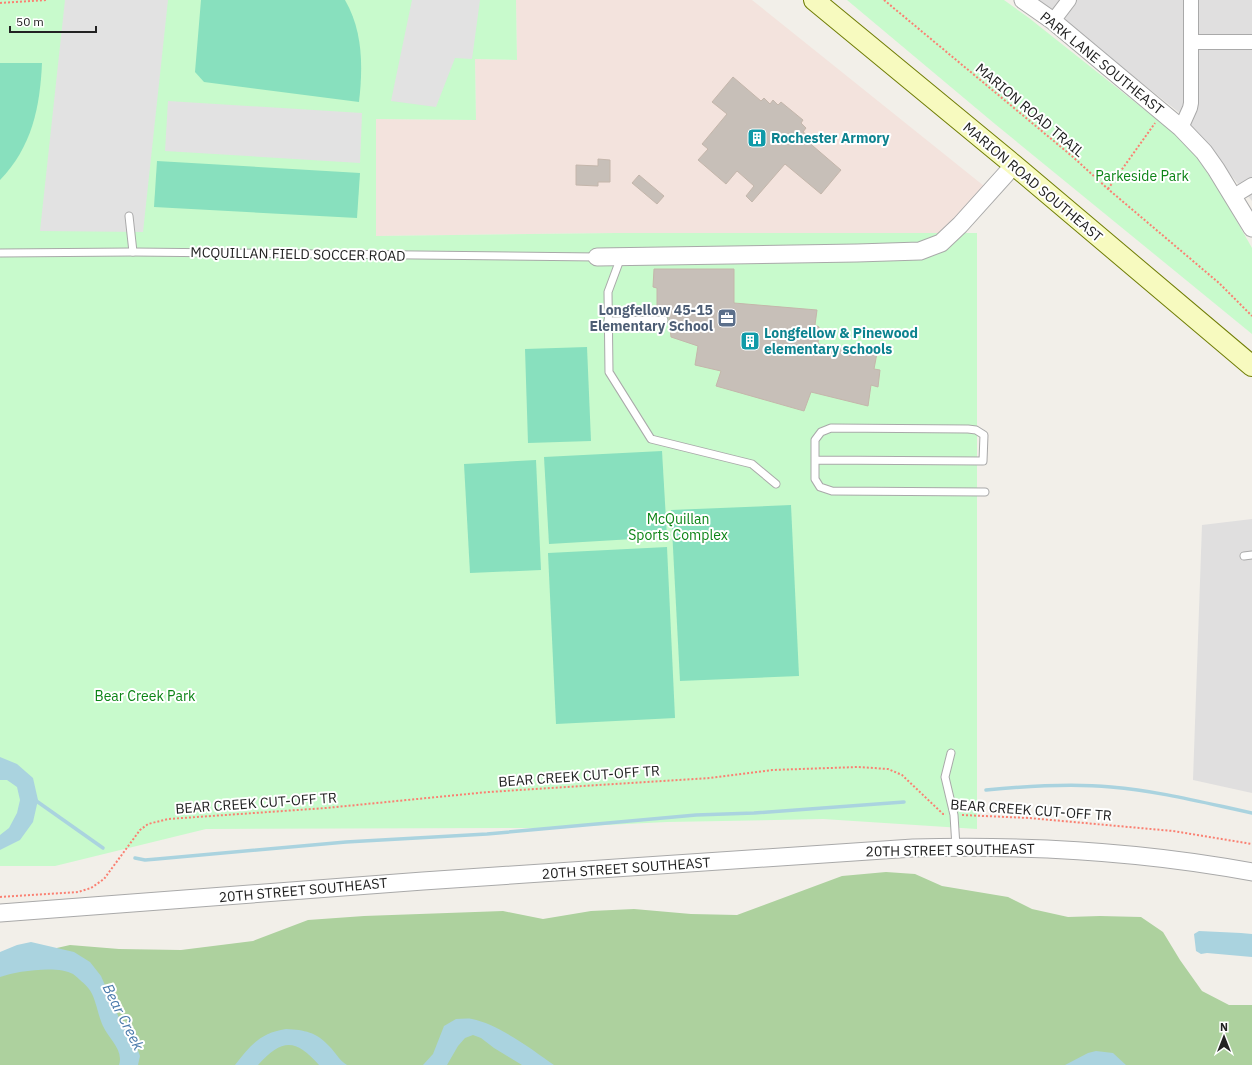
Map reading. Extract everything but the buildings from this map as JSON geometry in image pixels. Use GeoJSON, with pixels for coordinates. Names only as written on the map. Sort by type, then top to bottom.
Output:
{"type":"FeatureCollection","features":[{"type":"Feature","properties":{"kind":"main road","name":"MARION ROAD SOUTHEAST"},"geometry":{"type":"LineString","coordinates":[[814,0],[1251,363]]}},
{"type":"Feature","properties":{"kind":"street"},"geometry":{"type":"LineString","coordinates":[[1053,21],[1069,0]]}},
{"type":"Feature","properties":{"kind":"street"},"geometry":{"type":"LineString","coordinates":[[1181,128],[1191,103],[1191,0]]}},
{"type":"Feature","properties":{"kind":"street","name":"PARK LANE SOUTHEAST"},"geometry":{"type":"LineString","coordinates":[[1027,1],[1181,128],[1204,152],[1234,196],[1252,228]]}},
{"type":"Feature","properties":{"kind":"street"},"geometry":{"type":"LineString","coordinates":[[1191,42],[1252,42]]}},
{"type":"Feature","properties":{"kind":"street"},"geometry":{"type":"LineString","coordinates":[[597,257],[920,251],[941,243],[960,225],[1014,165]]}},
{"type":"Feature","properties":{"kind":"street"},"geometry":{"type":"LineString","coordinates":[[1234,196],[1252,185]]}},
{"type":"Feature","properties":{"kind":"street","name":"20TH STREET SOUTHEAST"},"geometry":{"type":"LineString","coordinates":[[0,913],[423,881],[862,851],[956,847],[1055,848],[1113,852],[1187,861],[1252,872]]}},
{"type":"Feature","properties":{"kind":"lane"},"geometry":{"type":"LineString","coordinates":[[129,216],[133,252]]}},
{"type":"Feature","properties":{"kind":"lane","name":"MCQUILLAN FIELD SOCCER ROAD"},"geometry":{"type":"LineString","coordinates":[[0,253],[133,252],[597,257]]}},
{"type":"Feature","properties":{"kind":"lane"},"geometry":{"type":"LineString","coordinates":[[621,257],[608,292],[609,372],[651,439],[752,464],[776,484]]}},
{"type":"Feature","properties":{"kind":"lane"},"geometry":{"type":"LineString","coordinates":[[608,321],[664,320]]}},
{"type":"Feature","properties":{"kind":"lane"},"geometry":{"type":"LineString","coordinates":[[815,460],[983,461],[984,435],[976,430],[831,428],[821,432],[814,440],[815,479],[820,487],[832,491],[985,492]]}},
{"type":"Feature","properties":{"kind":"lane"},"geometry":{"type":"LineString","coordinates":[[1244,556],[1252,555]]}},
{"type":"Feature","properties":{"kind":"lane"},"geometry":{"type":"LineString","coordinates":[[951,753],[945,777],[954,815],[956,847]]}},
{"type":"Feature","properties":{"kind":"path"},"geometry":{"type":"LineString","coordinates":[[0,3],[47,0]]}},
{"type":"Feature","properties":{"kind":"path","name":"MARION ROAD TRAIL"},"geometry":{"type":"LineString","coordinates":[[884,0],[1073,157],[1108,189],[1219,283],[1252,316]]}},
{"type":"Feature","properties":{"kind":"path"},"geometry":{"type":"LineString","coordinates":[[1108,189],[1162,112]]}},
{"type":"Feature","properties":{"kind":"path","name":"BEAR CREEK CUT-OFF TR"},"geometry":{"type":"LineString","coordinates":[[0,897],[78,892],[91,888],[104,879],[140,830],[148,824],[168,819],[326,808],[488,792],[710,778],[772,770],[858,767],[888,769],[902,775],[943,814],[1028,818],[1173,831],[1252,844]]}},
{"type":"Feature","properties":{"kind":"shaded area"},"geometry":{"type":"Polygon","coordinates":[[[65,0],[168,0],[143,232],[40,231],[65,0]]]}},
{"type":"Feature","properties":{"kind":"shaded area"},"geometry":{"type":"Polygon","coordinates":[[[412,0],[480,0],[472,59],[455,58],[436,107],[391,101],[412,0]]]}},
{"type":"Feature","properties":{"kind":"shaded area","name":"Rochester Armory"},"geometry":{"type":"Polygon","coordinates":[[[516,0],[752,0],[984,186],[944,233],[615,233],[376,236],[376,119],[476,120],[475,59],[517,60],[516,0]]]}},
{"type":"Feature","properties":{"kind":"shaded area"},"geometry":{"type":"Polygon","coordinates":[[[1037,0],[1252,0],[1252,201],[1181,114],[1037,0]]]}},
{"type":"Feature","properties":{"kind":"shaded area"},"geometry":{"type":"Polygon","coordinates":[[[168,101],[362,113],[360,163],[165,151],[168,101]]]}},
{"type":"Feature","properties":{"kind":"shaded area"},"geometry":{"type":"Polygon","coordinates":[[[1252,519],[1252,793],[1193,780],[1202,525],[1252,519]]]}},
{"type":"Feature","properties":{"kind":"green space","name":"McQuillan Sports Complex"},"geometry":{"type":"Polygon","coordinates":[[[0,0],[516,0],[517,60],[475,59],[476,120],[376,119],[376,236],[615,233],[977,233],[977,829],[823,819],[667,822],[544,828],[206,829],[55,866],[0,866],[0,0]]]}},
{"type":"Feature","properties":{"kind":"green space"},"geometry":{"type":"Polygon","coordinates":[[[201,0],[345,0],[355,24],[360,50],[361,76],[359,102],[204,82],[195,72],[201,0]]]}},
{"type":"Feature","properties":{"kind":"green space","name":"Parkeside Park"},"geometry":{"type":"Polygon","coordinates":[[[847,0],[1004,0],[1029,18],[1179,137],[1196,156],[1222,195],[1252,248],[1252,334],[995,124],[847,0]]]}},
{"type":"Feature","properties":{"kind":"green space"},"geometry":{"type":"Polygon","coordinates":[[[0,63],[42,63],[36,111],[27,140],[20,154],[0,180],[0,63]]]}},
{"type":"Feature","properties":{"kind":"green space"},"geometry":{"type":"Polygon","coordinates":[[[157,161],[360,173],[357,218],[154,207],[157,161]]]}},
{"type":"Feature","properties":{"kind":"green space"},"geometry":{"type":"Polygon","coordinates":[[[587,347],[591,441],[528,443],[525,349],[587,347]]]}},
{"type":"Feature","properties":{"kind":"green space"},"geometry":{"type":"Polygon","coordinates":[[[662,451],[667,537],[549,544],[544,457],[662,451]]]}},
{"type":"Feature","properties":{"kind":"green space"},"geometry":{"type":"Polygon","coordinates":[[[536,460],[541,570],[470,573],[464,464],[536,460]]]}},
{"type":"Feature","properties":{"kind":"green space"},"geometry":{"type":"Polygon","coordinates":[[[791,505],[799,676],[680,681],[671,510],[791,505]]]}},
{"type":"Feature","properties":{"kind":"green space"},"geometry":{"type":"Polygon","coordinates":[[[667,547],[675,718],[556,724],[548,553],[667,547]]]}},
{"type":"Feature","properties":{"kind":"green space"},"geometry":{"type":"Polygon","coordinates":[[[886,872],[915,874],[942,886],[1008,897],[1032,909],[1068,917],[1141,917],[1163,932],[1180,960],[1202,991],[1229,1005],[1252,1005],[1252,1065],[0,1065],[0,972],[17,957],[70,945],[119,949],[181,950],[253,941],[308,920],[364,916],[503,911],[543,919],[591,911],[634,909],[691,914],[737,915],[842,876],[886,872]]]}},
{"type":"Feature","properties":{"kind":"water"},"geometry":{"type":"Polygon","coordinates":[[[0,757],[17,764],[33,778],[38,800],[33,822],[20,840],[0,850],[0,835],[9,828],[17,813],[20,800],[17,787],[7,780],[0,780],[0,757]]]}},
{"type":"Feature","properties":{"kind":"water"},"geometry":{"type":"Polygon","coordinates":[[[1199,931],[1252,934],[1252,957],[1207,953],[1201,954],[1196,951],[1194,934],[1199,931]]]}},
{"type":"Feature","properties":{"kind":"water"},"geometry":{"type":"Polygon","coordinates":[[[31,942],[74,952],[90,962],[101,976],[123,1027],[135,1042],[140,1056],[138,1065],[119,1065],[120,1060],[118,1049],[103,1026],[89,989],[73,974],[66,971],[48,969],[26,971],[0,977],[0,952],[17,945],[31,942]]]}},
{"type":"Feature","properties":{"kind":"water"},"geometry":{"type":"Polygon","coordinates":[[[456,1019],[472,1019],[493,1026],[515,1038],[554,1065],[522,1065],[494,1048],[481,1038],[473,1035],[465,1038],[458,1046],[447,1065],[423,1065],[433,1054],[444,1026],[456,1019]]]}},
{"type":"Feature","properties":{"kind":"water"},"geometry":{"type":"Polygon","coordinates":[[[286,1029],[305,1031],[315,1035],[324,1041],[347,1065],[319,1065],[303,1050],[295,1046],[288,1045],[274,1050],[258,1065],[235,1065],[257,1041],[269,1034],[286,1029]]]}},
{"type":"Feature","properties":{"kind":"water"},"geometry":{"type":"Polygon","coordinates":[[[1096,1051],[1113,1053],[1126,1065],[1065,1065],[1088,1053],[1096,1051]]]}},
{"type":"Feature","properties":{"kind":"waterway"},"geometry":{"type":"LineString","coordinates":[[986,790],[1017,787],[1080,785],[1111,787],[1164,794],[1252,813]]}},
{"type":"Feature","properties":{"kind":"waterway"},"geometry":{"type":"LineString","coordinates":[[35,800],[103,848]]}},
{"type":"Feature","properties":{"kind":"waterway"},"geometry":{"type":"LineString","coordinates":[[135,858],[145,860],[346,842],[487,834],[696,815],[754,813],[904,802]]}},
{"type":"Feature","properties":{"kind":"place","name":"Rochester Armory"},"geometry":{"type":"Point","coordinates":[757,138]}},
{"type":"Feature","properties":{"kind":"place","name":"Longfellow 45-15 Elementary School"},"geometry":{"type":"Point","coordinates":[727,318]}},
{"type":"Feature","properties":{"kind":"place","name":"Longfellow & Pinewood elementary schools"},"geometry":{"type":"Point","coordinates":[750,341]}},
{"type":"Feature","properties":{"kind":"park label","name":"Bear Creek Park"},"geometry":{"type":"Point","coordinates":[145,696]}},
{"type":"Feature","properties":{"kind":"water label","name":"Bear Creek"},"geometry":{"type":"Point","coordinates":[123,1017]}}]}
